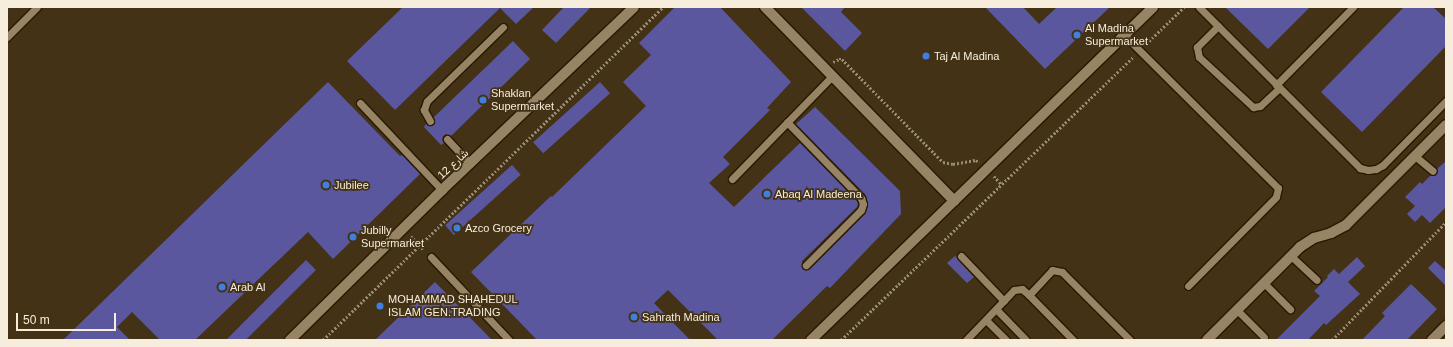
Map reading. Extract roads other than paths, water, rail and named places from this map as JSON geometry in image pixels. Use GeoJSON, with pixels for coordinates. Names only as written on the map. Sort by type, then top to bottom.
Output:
{"type":"FeatureCollection","features":[{"type":"Feature","properties":{"kind":"street","name":"شارع 12"},"geometry":{"type":"LineString","coordinates":[[290,340],[442,190],[634,7]]}},
{"type":"Feature","properties":{"kind":"street"},"geometry":{"type":"LineString","coordinates":[[765,7],[954,201]]}},
{"type":"Feature","properties":{"kind":"street"},"geometry":{"type":"LineString","coordinates":[[812,340],[1153,7]]}},
{"type":"Feature","properties":{"kind":"street"},"geometry":{"type":"LineString","coordinates":[[1207,340],[1307,242],[1331,233],[1346,225],[1446,125]]}},
{"type":"Feature","properties":{"kind":"street"},"geometry":{"type":"LineString","coordinates":[[1432,340],[1446,326]]}},
{"type":"Feature","properties":{"kind":"lane"},"geometry":{"type":"LineString","coordinates":[[7,36],[37,7]]}},
{"type":"Feature","properties":{"kind":"lane"},"geometry":{"type":"LineString","coordinates":[[1199,7],[1360,168],[1368,170],[1376,169],[1383,165],[1446,101]]}},
{"type":"Feature","properties":{"kind":"lane"},"geometry":{"type":"LineString","coordinates":[[1218,26],[1197,47],[1199,57],[1253,107],[1260,106],[1353,7]]}},
{"type":"Feature","properties":{"kind":"lane"},"geometry":{"type":"LineString","coordinates":[[430,121],[424,110],[427,101],[503,27]]}},
{"type":"Feature","properties":{"kind":"lane"},"geometry":{"type":"LineString","coordinates":[[1124,35],[1278,188],[1276,197],[1188,286]]}},
{"type":"Feature","properties":{"kind":"lane"},"geometry":{"type":"LineString","coordinates":[[732,179],[786,122],[828,72]]}},
{"type":"Feature","properties":{"kind":"lane"},"geometry":{"type":"LineString","coordinates":[[360,103],[442,190]]}},
{"type":"Feature","properties":{"kind":"lane"},"geometry":{"type":"LineString","coordinates":[[786,122],[861,198],[863,204],[861,210],[806,265]]}},
{"type":"Feature","properties":{"kind":"lane"},"geometry":{"type":"LineString","coordinates":[[447,139],[470,164]]}},
{"type":"Feature","properties":{"kind":"lane"},"geometry":{"type":"LineString","coordinates":[[1415,156],[1433,171]]}},
{"type":"Feature","properties":{"kind":"lane"},"geometry":{"type":"LineString","coordinates":[[961,256],[1004,301]]}},
{"type":"Feature","properties":{"kind":"lane"},"geometry":{"type":"LineString","coordinates":[[1291,256],[1317,280]]}},
{"type":"Feature","properties":{"kind":"lane"},"geometry":{"type":"LineString","coordinates":[[431,257],[510,340]]}},
{"type":"Feature","properties":{"kind":"lane"},"geometry":{"type":"LineString","coordinates":[[1028,295],[1049,272],[1052,270],[1059,270],[1130,340]]}},
{"type":"Feature","properties":{"kind":"lane"},"geometry":{"type":"LineString","coordinates":[[1264,283],[1290,309]]}},
{"type":"Feature","properties":{"kind":"lane"},"geometry":{"type":"LineString","coordinates":[[971,338],[1014,290],[1019,288],[1028,295],[1073,340]]}},
{"type":"Feature","properties":{"kind":"lane"},"geometry":{"type":"LineString","coordinates":[[996,309],[1026,340]]}},
{"type":"Feature","properties":{"kind":"lane"},"geometry":{"type":"LineString","coordinates":[[1237,310],[1264,337]]}},
{"type":"Feature","properties":{"kind":"lane"},"geometry":{"type":"LineString","coordinates":[[986,320],[1006,340]]}},
{"type":"Feature","properties":{"kind":"place","name":"Al Madina Supermarket"},"geometry":{"type":"Point","coordinates":[1077,35]}},
{"type":"Feature","properties":{"kind":"place","name":"Taj Al Madina"},"geometry":{"type":"Point","coordinates":[926,56]}},
{"type":"Feature","properties":{"kind":"place","name":"Shaklan Supermarket"},"geometry":{"type":"Point","coordinates":[483,100]}},
{"type":"Feature","properties":{"kind":"place","name":"Jubilee"},"geometry":{"type":"Point","coordinates":[326,185]}},
{"type":"Feature","properties":{"kind":"place","name":"Abaq Al Madeena"},"geometry":{"type":"Point","coordinates":[767,194]}},
{"type":"Feature","properties":{"kind":"place","name":"Azco Grocery"},"geometry":{"type":"Point","coordinates":[457,228]}},
{"type":"Feature","properties":{"kind":"place","name":"Jubilly Supermarket"},"geometry":{"type":"Point","coordinates":[353,237]}},
{"type":"Feature","properties":{"kind":"place","name":"Arab Al"},"geometry":{"type":"Point","coordinates":[222,287]}},
{"type":"Feature","properties":{"kind":"place","name":"MOHAMMAD SHAHEDUL ISLAM GEN.TRADING"},"geometry":{"type":"Point","coordinates":[380,306]}},
{"type":"Feature","properties":{"kind":"place","name":"Sahrath Madina"},"geometry":{"type":"Point","coordinates":[634,317]}}]}
